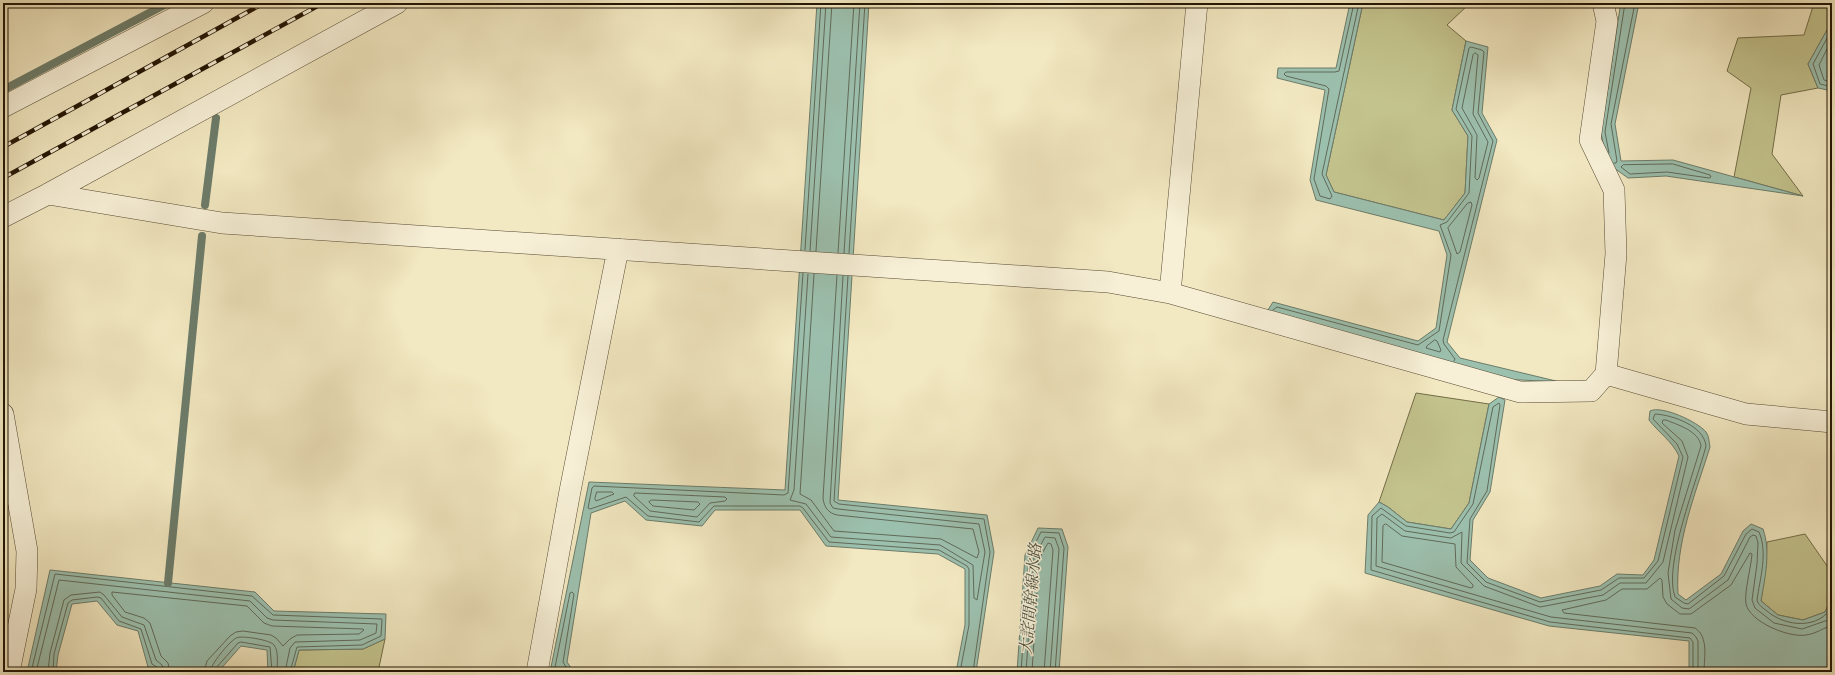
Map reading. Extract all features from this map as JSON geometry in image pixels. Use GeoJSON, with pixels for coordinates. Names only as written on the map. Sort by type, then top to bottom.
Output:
{"type":"FeatureCollection","features":[{"type":"Feature","properties":{"kind":"street"},"geometry":{"type":"LineString","coordinates":[[3,107],[203,3]]}},
{"type":"Feature","properties":{"kind":"street"},"geometry":{"type":"LineString","coordinates":[[3,217],[48,194],[397,3]]}},
{"type":"Feature","properties":{"kind":"street"},"geometry":{"type":"LineString","coordinates":[[1170,293],[1197,3]]}},
{"type":"Feature","properties":{"kind":"street"},"geometry":{"type":"LineString","coordinates":[[48,194],[222,223],[1108,282],[1170,293],[1520,392],[1591,392],[1606,374],[1616,254],[1614,190],[1590,140],[1607,21],[1603,3]]}},
{"type":"Feature","properties":{"kind":"street"},"geometry":{"type":"LineString","coordinates":[[537,672],[570,490],[618,249]]}},
{"type":"Feature","properties":{"kind":"street"},"geometry":{"type":"LineString","coordinates":[[1606,374],[1746,414],[1832,422]]}},
{"type":"Feature","properties":{"kind":"street"},"geometry":{"type":"LineString","coordinates":[[3,414],[27,551],[26,589],[9,672]]}},
{"type":"Feature","properties":{"kind":"green space"},"geometry":{"type":"Polygon","coordinates":[[[1363,3],[1470,3],[1447,25],[1466,41],[1452,110],[1468,136],[1465,193],[1444,220],[1334,192],[1326,175],[1363,3]]]}},
{"type":"Feature","properties":{"kind":"green space"},"geometry":{"type":"Polygon","coordinates":[[[1814,3],[1832,3],[1832,21],[1808,64],[1818,88],[1781,95],[1772,154],[1803,196],[1734,177],[1751,88],[1727,71],[1738,38],[1804,35],[1814,3]]]}},
{"type":"Feature","properties":{"kind":"green space"},"geometry":{"type":"Polygon","coordinates":[[[1416,393],[1489,404],[1469,503],[1451,529],[1407,522],[1379,502],[1416,393]]]}},
{"type":"Feature","properties":{"kind":"green space"},"geometry":{"type":"Polygon","coordinates":[[[1805,534],[1832,573],[1832,597],[1825,612],[1803,620],[1778,615],[1761,601],[1766,565],[1767,542],[1805,534]]]}},
{"type":"Feature","properties":{"kind":"green space"},"geometry":{"type":"Polygon","coordinates":[[[385,639],[378,672],[293,672],[299,650],[363,649],[385,639]]]}},
{"type":"Feature","properties":{"kind":"water"},"geometry":{"type":"Polygon","coordinates":[[[817,3],[869,3],[838,500],[987,515],[994,552],[976,672],[956,672],[965,625],[965,569],[938,554],[826,546],[800,510],[715,510],[702,526],[646,520],[625,501],[591,513],[567,662],[574,672],[550,672],[589,482],[785,490],[817,3]]]}},
{"type":"Feature","properties":{"kind":"water"},"geometry":{"type":"Polygon","coordinates":[[[1350,3],[1363,3],[1326,175],[1334,192],[1444,220],[1465,193],[1468,136],[1452,110],[1466,41],[1488,47],[1482,113],[1497,140],[1447,342],[1460,358],[1560,382],[1501,379],[1266,313],[1273,302],[1418,341],[1436,328],[1447,255],[1439,231],[1316,200],[1310,180],[1325,90],[1277,78],[1278,68],[1336,68],[1350,3]]]}},
{"type":"Feature","properties":{"kind":"water"},"geometry":{"type":"Polygon","coordinates":[[[1622,3],[1639,3],[1615,124],[1621,161],[1673,160],[1803,196],[1666,176],[1628,178],[1607,163],[1601,133],[1622,3]]]}},
{"type":"Feature","properties":{"kind":"water"},"geometry":{"type":"Polygon","coordinates":[[[1832,21],[1832,91],[1818,88],[1808,64],[1832,21]]]}},
{"type":"Feature","properties":{"kind":"water"},"geometry":{"type":"Polygon","coordinates":[[[1499,397],[1505,400],[1490,492],[1473,520],[1470,560],[1488,578],[1541,598],[1600,586],[1617,574],[1643,575],[1654,560],[1679,456],[1669,441],[1649,420],[1650,411],[1663,410],[1671,412],[1688,419],[1702,428],[1708,435],[1710,447],[1687,519],[1680,556],[1678,594],[1686,600],[1721,574],[1743,531],[1751,524],[1763,529],[1767,547],[1767,556],[1766,574],[1761,601],[1778,615],[1803,620],[1825,612],[1832,597],[1832,672],[1689,672],[1689,641],[1549,626],[1365,573],[1368,515],[1379,502],[1407,522],[1451,529],[1469,503],[1489,404],[1499,397]]]}},
{"type":"Feature","properties":{"kind":"water","name":"大詫間幹線水路"},"geometry":{"type":"Polygon","coordinates":[[[1038,528],[1062,529],[1068,547],[1059,672],[1017,672],[1025,555],[1038,528]]]}},
{"type":"Feature","properties":{"kind":"water"},"geometry":{"type":"Polygon","coordinates":[[[50,570],[255,592],[274,611],[386,614],[385,639],[363,649],[299,650],[293,672],[268,672],[267,650],[241,646],[218,672],[159,672],[148,667],[138,631],[117,625],[97,601],[72,604],[58,655],[56,672],[27,672],[50,570]]]}},
{"type":"Feature","properties":{"kind":"waterway"},"geometry":{"type":"LineString","coordinates":[[3,90],[168,3]]}},
{"type":"Feature","properties":{"kind":"waterway"},"geometry":{"type":"LineString","coordinates":[[205,205],[216,118]]}},
{"type":"Feature","properties":{"kind":"waterway"},"geometry":{"type":"LineString","coordinates":[[168,583],[202,236]]}},
{"type":"Feature","properties":{"kind":"railway"},"geometry":{"type":"LineString","coordinates":[[3,147],[264,3]]}},
{"type":"Feature","properties":{"kind":"railway"},"geometry":{"type":"LineString","coordinates":[[3,178],[323,3]]}}]}
